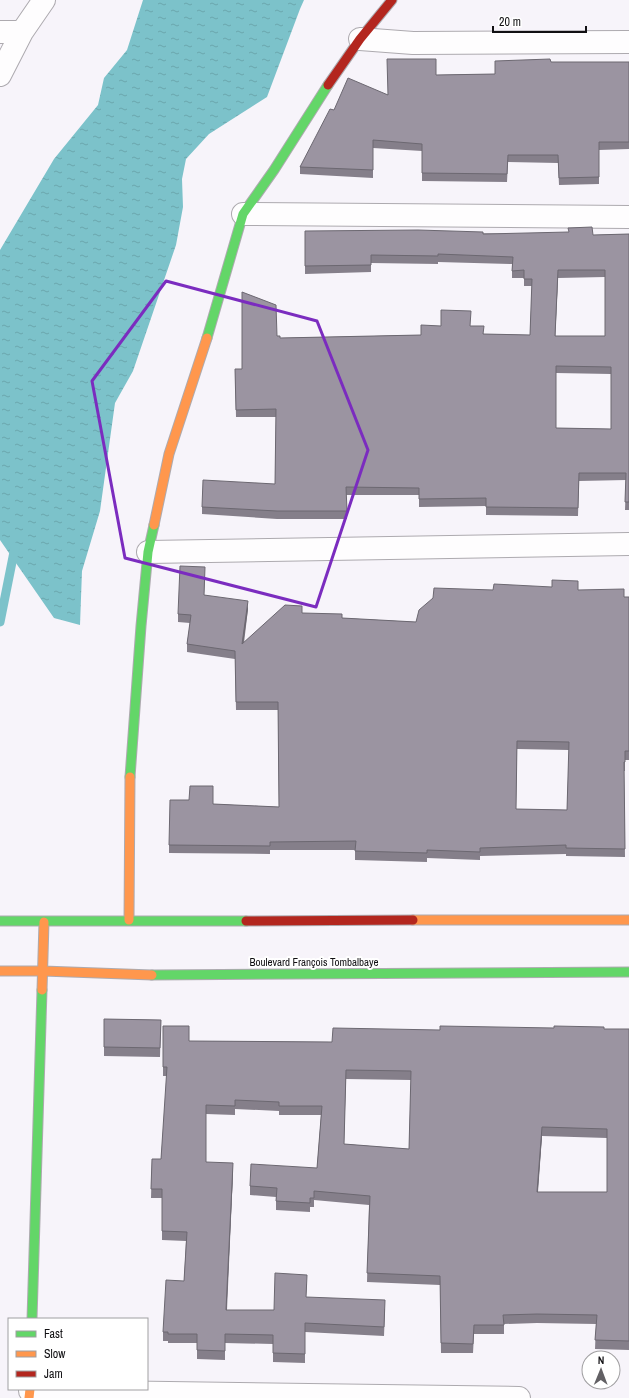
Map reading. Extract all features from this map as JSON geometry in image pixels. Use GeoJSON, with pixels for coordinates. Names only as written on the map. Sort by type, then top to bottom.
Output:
{"type":"FeatureCollection","features":[{"type":"Feature","properties":{"kind":"street"},"geometry":{"type":"LineString","coordinates":[[0,75],[22,32],[44,0]]}},
{"type":"Feature","properties":{"kind":"street"},"geometry":{"type":"LineString","coordinates":[[129,920],[129,789],[148,552],[169,454],[203,351],[243,214],[274,170],[338,68],[392,0]]}},
{"type":"Feature","properties":{"kind":"street"},"geometry":{"type":"LineString","coordinates":[[0,32],[22,32]]}},
{"type":"Feature","properties":{"kind":"street"},"geometry":{"type":"LineString","coordinates":[[360,39],[413,43],[629,42]]}},
{"type":"Feature","properties":{"kind":"street"},"geometry":{"type":"LineString","coordinates":[[243,214],[629,217]]}},
{"type":"Feature","properties":{"kind":"street"},"geometry":{"type":"LineString","coordinates":[[148,552],[629,544]]}},
{"type":"Feature","properties":{"kind":"street"},"geometry":{"type":"LineString","coordinates":[[0,921],[629,920]]}},
{"type":"Feature","properties":{"kind":"street"},"geometry":{"type":"LineString","coordinates":[[32,1318],[44,922]]}},
{"type":"Feature","properties":{"kind":"street","name":"Boulevard François Tombalbaye"},"geometry":{"type":"LineString","coordinates":[[0,971],[152,975],[629,972]]}},
{"type":"Feature","properties":{"kind":"street"},"geometry":{"type":"LineString","coordinates":[[30,1393],[519,1398]]}},
{"type":"Feature","properties":{"kind":"highlighted area"},"geometry":{"type":"Polygon","coordinates":[[[166,281],[317,321],[368,450],[316,607],[125,558],[92,381],[166,281]]]}},
{"type":"Feature","properties":{"kind":"water"},"geometry":{"type":"Polygon","coordinates":[[[143,0],[304,0],[267,97],[209,134],[186,159],[182,179],[183,207],[176,245],[133,371],[115,403],[100,511],[82,571],[80,625],[54,618],[0,540],[0,250],[54,159],[98,105],[104,78],[127,50],[143,0]]]}},
{"type":"Feature","properties":{"kind":"building"},"geometry":{"type":"Polygon","coordinates":[[[387,59],[436,59],[436,75],[495,74],[495,61],[550,59],[551,62],[629,62],[629,142],[599,142],[599,177],[559,178],[558,155],[508,155],[507,174],[422,173],[422,144],[373,140],[373,170],[300,167],[330,109],[334,110],[348,78],[388,95],[387,59]]]}},
{"type":"Feature","properties":{"kind":"building"},"geometry":{"type":"Polygon","coordinates":[[[592,227],[593,235],[629,234],[629,502],[625,502],[626,473],[579,473],[578,508],[486,507],[486,498],[419,499],[419,488],[346,487],[347,511],[277,511],[202,507],[203,480],[275,484],[276,409],[236,410],[235,369],[242,369],[242,292],[276,305],[277,336],[280,336],[280,338],[421,335],[421,325],[441,326],[441,310],[471,311],[470,326],[484,326],[483,334],[530,335],[532,279],[524,279],[524,270],[512,271],[513,257],[438,254],[438,256],[371,255],[371,265],[305,266],[305,231],[418,230],[483,232],[483,234],[485,234],[569,232],[568,228],[592,227]],[[558,270],[555,336],[605,336],[605,270],[558,270]],[[556,366],[556,428],[611,429],[611,367],[556,366]]]}},
{"type":"Feature","properties":{"kind":"building"},"geometry":{"type":"Polygon","coordinates":[[[180,566],[205,567],[204,595],[248,601],[242,644],[285,605],[302,606],[302,613],[342,614],[342,618],[416,622],[419,610],[433,598],[434,588],[493,590],[494,584],[552,587],[552,580],[578,581],[578,590],[624,589],[624,597],[629,597],[629,751],[625,751],[624,762],[625,849],[566,848],[566,845],[480,848],[480,852],[427,850],[427,853],[355,851],[356,841],[270,842],[270,846],[169,845],[170,800],[189,800],[190,786],[213,786],[213,804],[279,807],[278,702],[236,702],[235,651],[187,644],[191,615],[178,614],[180,566]],[[517,741],[516,809],[567,810],[569,742],[517,741]]]}},
{"type":"Feature","properties":{"kind":"building"},"geometry":{"type":"Polygon","coordinates":[[[104,1019],[161,1020],[160,1048],[104,1047],[104,1019]]]}},
{"type":"Feature","properties":{"kind":"building"},"geometry":{"type":"Polygon","coordinates":[[[163,1026],[189,1026],[189,1041],[332,1042],[333,1028],[440,1030],[440,1026],[554,1028],[554,1026],[629,1029],[629,1341],[595,1340],[597,1315],[537,1314],[503,1315],[504,1325],[474,1325],[473,1344],[441,1343],[440,1276],[367,1273],[370,1196],[314,1191],[314,1198],[310,1198],[310,1203],[276,1201],[277,1188],[250,1186],[251,1164],[317,1168],[322,1106],[279,1106],[279,1102],[235,1100],[235,1106],[206,1105],[206,1162],[233,1163],[226,1310],[274,1310],[275,1273],[307,1275],[306,1297],[385,1300],[384,1327],[305,1323],[305,1354],[273,1353],[273,1335],[225,1334],[225,1351],[197,1350],[197,1334],[168,1334],[168,1332],[163,1332],[166,1280],[184,1281],[187,1232],[162,1231],[162,1189],[151,1189],[152,1159],[161,1159],[167,1067],[163,1067],[163,1026]],[[346,1070],[344,1144],[409,1149],[411,1071],[346,1070]],[[542,1127],[537,1192],[607,1192],[607,1129],[542,1127]]]}},
{"type":"Feature","properties":{"kind":"waterway"},"geometry":{"type":"LineString","coordinates":[[0,622],[15,547]]}},
{"type":"Feature","properties":{"kind":"traffic: fast"},"geometry":{"type":"LineString","coordinates":[[207,338],[243,214],[274,170],[328,85]]}},
{"type":"Feature","properties":{"kind":"traffic: fast"},"geometry":{"type":"LineString","coordinates":[[130,777],[148,552],[154,525]]}},
{"type":"Feature","properties":{"kind":"traffic: fast"},"geometry":{"type":"LineString","coordinates":[[0,921],[246,921]]}},
{"type":"Feature","properties":{"kind":"traffic: fast"},"geometry":{"type":"LineString","coordinates":[[152,975],[629,972]]}},
{"type":"Feature","properties":{"kind":"traffic: fast"},"geometry":{"type":"LineString","coordinates":[[32,1318],[42,990]]}},
{"type":"Feature","properties":{"kind":"traffic: slow"},"geometry":{"type":"LineString","coordinates":[[154,525],[169,454],[207,338]]}},
{"type":"Feature","properties":{"kind":"traffic: slow"},"geometry":{"type":"LineString","coordinates":[[129,920],[130,777]]}},
{"type":"Feature","properties":{"kind":"traffic: slow"},"geometry":{"type":"LineString","coordinates":[[413,920],[629,920]]}},
{"type":"Feature","properties":{"kind":"traffic: slow"},"geometry":{"type":"LineString","coordinates":[[42,990],[44,922]]}},
{"type":"Feature","properties":{"kind":"traffic: slow"},"geometry":{"type":"LineString","coordinates":[[0,971],[152,975]]}},
{"type":"Feature","properties":{"kind":"traffic: slow"},"geometry":{"type":"LineString","coordinates":[[29,1398],[30,1390]]}},
{"type":"Feature","properties":{"kind":"traffic: jam"},"geometry":{"type":"LineString","coordinates":[[328,85],[360,39],[392,0]]}},
{"type":"Feature","properties":{"kind":"traffic: jam"},"geometry":{"type":"LineString","coordinates":[[246,921],[413,920]]}}]}
